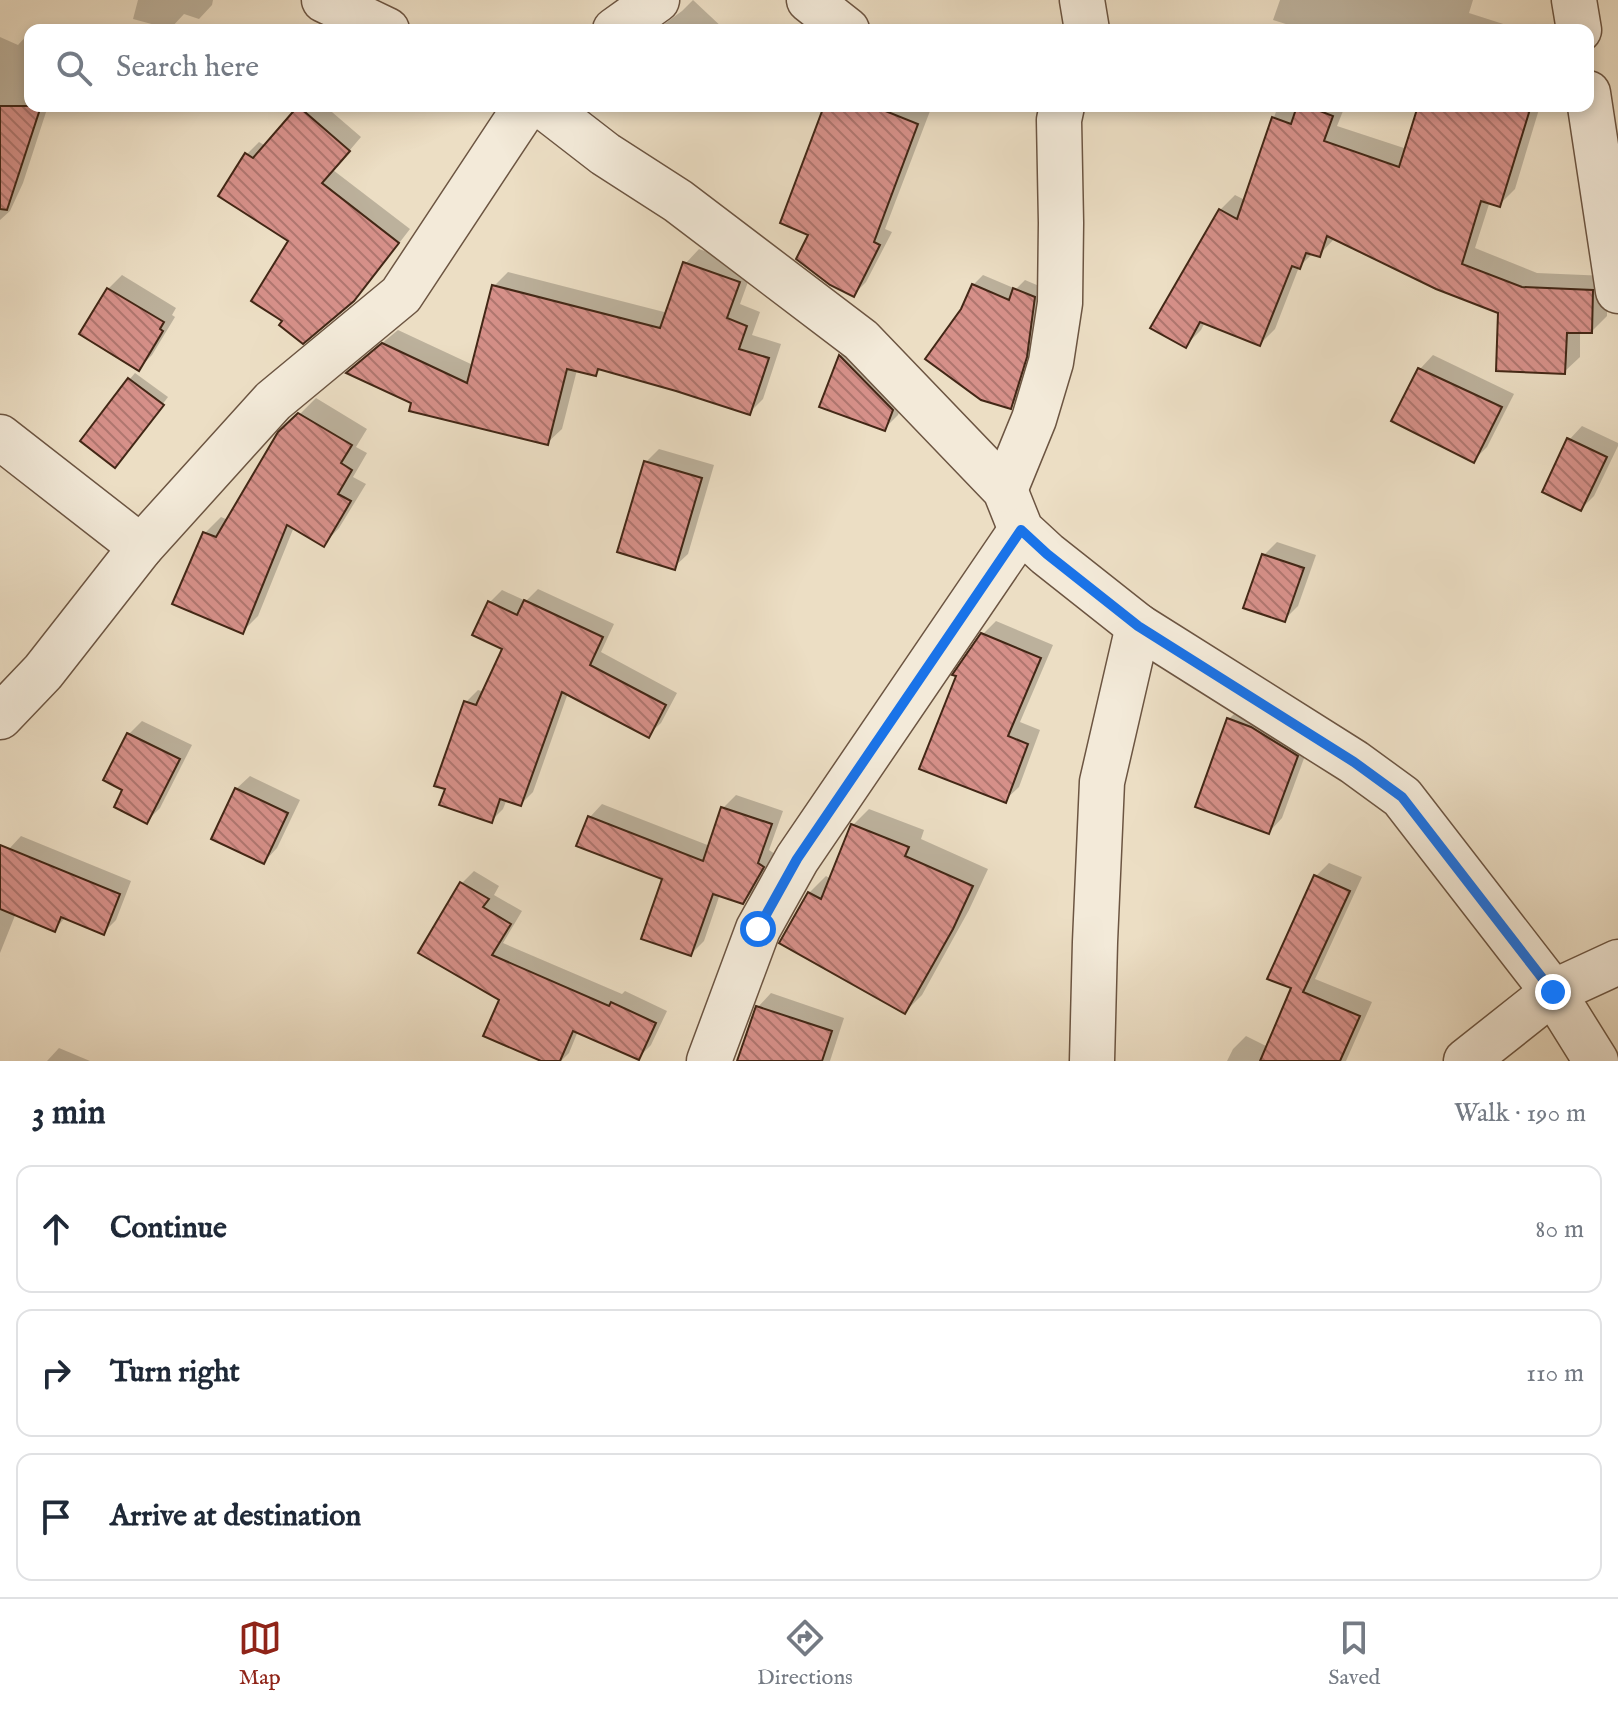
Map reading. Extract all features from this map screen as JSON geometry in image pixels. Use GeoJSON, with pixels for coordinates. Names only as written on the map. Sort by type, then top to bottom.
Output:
{"type":"FeatureCollection","features":[{"type":"Feature","properties":{"kind":"street"},"geometry":{"type":"LineString","coordinates":[[324,0],[374,24]]}},
{"type":"Feature","properties":{"kind":"street"},"geometry":{"type":"LineString","coordinates":[[623,24],[657,0]]}},
{"type":"Feature","properties":{"kind":"street"},"geometry":{"type":"LineString","coordinates":[[809,0],[839,24]]}},
{"type":"Feature","properties":{"kind":"street"},"geometry":{"type":"LineString","coordinates":[[1082,0],[1086,24]]}},
{"type":"Feature","properties":{"kind":"street"},"geometry":{"type":"LineString","coordinates":[[1574,0],[1578,24]]}},
{"type":"Feature","properties":{"kind":"street"},"geometry":{"type":"LineString","coordinates":[[0,717],[43,672],[141,547],[273,401],[401,295],[522,112]]}},
{"type":"Feature","properties":{"kind":"street"},"geometry":{"type":"LineString","coordinates":[[551,112],[605,154],[678,201],[861,340],[1005,490],[1021,530],[1047,554],[1138,626],[1354,762],[1402,797],[1553,992],[1596,1061]]}},
{"type":"Feature","properties":{"kind":"street"},"geometry":{"type":"LineString","coordinates":[[1005,490],[1034,419],[1051,362],[1060,303],[1061,112]]}},
{"type":"Feature","properties":{"kind":"street"},"geometry":{"type":"LineString","coordinates":[[1591,112],[1618,291]]}},
{"type":"Feature","properties":{"kind":"street"},"geometry":{"type":"LineString","coordinates":[[0,437],[141,547]]}},
{"type":"Feature","properties":{"kind":"street"},"geometry":{"type":"LineString","coordinates":[[709,1061],[758,929],[797,859],[1021,530]]}},
{"type":"Feature","properties":{"kind":"street"},"geometry":{"type":"LineString","coordinates":[[1092,1061],[1102,782],[1138,626]]}},
{"type":"Feature","properties":{"kind":"street"},"geometry":{"type":"LineString","coordinates":[[1466,1061],[1553,992],[1618,962]]}},
{"type":"Feature","properties":{"kind":"building"},"geometry":{"type":"Polygon","coordinates":[[[0,106],[24,106],[24,112],[39,112],[7,210],[0,209],[0,106]]]}},
{"type":"Feature","properties":{"kind":"building"},"geometry":{"type":"Polygon","coordinates":[[[293,112],[305,112],[350,151],[322,183],[399,243],[354,301],[303,344],[279,325],[282,321],[251,301],[288,241],[218,196],[245,153],[253,158],[293,112]]]}},
{"type":"Feature","properties":{"kind":"building"},"geometry":{"type":"Polygon","coordinates":[[[822,112],[888,112],[918,124],[874,242],[880,245],[854,297],[830,285],[796,259],[808,235],[780,223],[822,112]]]}},
{"type":"Feature","properties":{"kind":"building"},"geometry":{"type":"Polygon","coordinates":[[[1295,112],[1323,112],[1333,116],[1324,141],[1399,167],[1416,112],[1529,112],[1500,207],[1481,201],[1462,264],[1522,287],[1593,290],[1592,333],[1567,333],[1565,374],[1496,371],[1498,313],[1436,289],[1327,236],[1320,257],[1306,253],[1300,269],[1292,266],[1260,346],[1200,322],[1186,348],[1150,328],[1219,209],[1237,219],[1272,117],[1291,124],[1295,112]]]}},
{"type":"Feature","properties":{"kind":"building"},"geometry":{"type":"Polygon","coordinates":[[[683,262],[740,282],[727,318],[747,326],[739,349],[769,358],[750,415],[598,369],[596,376],[567,369],[548,445],[409,411],[411,403],[346,373],[382,343],[467,383],[492,285],[660,328],[683,262]]]}},
{"type":"Feature","properties":{"kind":"building"},"geometry":{"type":"Polygon","coordinates":[[[972,284],[1009,300],[1013,288],[1035,297],[1027,357],[1011,409],[981,400],[925,359],[961,309],[972,284]]]}},
{"type":"Feature","properties":{"kind":"building"},"geometry":{"type":"Polygon","coordinates":[[[107,288],[164,322],[160,329],[163,331],[139,371],[79,334],[107,288]]]}},
{"type":"Feature","properties":{"kind":"building"},"geometry":{"type":"Polygon","coordinates":[[[839,355],[893,410],[885,431],[819,407],[839,355]]]}},
{"type":"Feature","properties":{"kind":"building"},"geometry":{"type":"Polygon","coordinates":[[[1418,368],[1502,407],[1474,463],[1391,421],[1418,368]]]}},
{"type":"Feature","properties":{"kind":"building"},"geometry":{"type":"Polygon","coordinates":[[[128,378],[164,405],[115,468],[80,441],[128,378]]]}},
{"type":"Feature","properties":{"kind":"building"},"geometry":{"type":"Polygon","coordinates":[[[298,413],[352,445],[341,463],[352,470],[338,494],[351,501],[324,547],[287,525],[243,634],[172,604],[203,532],[216,537],[278,432],[298,413]]]}},
{"type":"Feature","properties":{"kind":"building"},"geometry":{"type":"Polygon","coordinates":[[[1567,438],[1607,457],[1581,511],[1542,492],[1567,438]]]}},
{"type":"Feature","properties":{"kind":"building"},"geometry":{"type":"Polygon","coordinates":[[[644,461],[702,478],[675,570],[617,552],[644,461]]]}},
{"type":"Feature","properties":{"kind":"building"},"geometry":{"type":"Polygon","coordinates":[[[1262,554],[1304,568],[1285,622],[1243,608],[1262,554]]]}},
{"type":"Feature","properties":{"kind":"building"},"geometry":{"type":"Polygon","coordinates":[[[524,600],[603,637],[590,665],[666,705],[649,738],[562,692],[521,806],[500,799],[492,823],[439,805],[445,789],[434,786],[464,701],[476,705],[502,649],[472,635],[488,601],[517,615],[524,600]]]}},
{"type":"Feature","properties":{"kind":"building"},"geometry":{"type":"Polygon","coordinates":[[[981,633],[1041,658],[1008,736],[1028,744],[1006,803],[919,769],[956,676],[952,675],[981,633]]]}},
{"type":"Feature","properties":{"kind":"building"},"geometry":{"type":"Polygon","coordinates":[[[1227,718],[1251,727],[1298,756],[1269,834],[1195,807],[1227,718]]]}},
{"type":"Feature","properties":{"kind":"building"},"geometry":{"type":"Polygon","coordinates":[[[127,733],[180,759],[147,824],[114,807],[122,790],[103,780],[127,733]]]}},
{"type":"Feature","properties":{"kind":"building"},"geometry":{"type":"Polygon","coordinates":[[[235,788],[288,813],[264,864],[211,839],[235,788]]]}},
{"type":"Feature","properties":{"kind":"building"},"geometry":{"type":"Polygon","coordinates":[[[721,807],[772,824],[758,863],[764,867],[743,904],[713,894],[691,956],[641,939],[662,879],[576,846],[588,816],[703,861],[721,807]]]}},
{"type":"Feature","properties":{"kind":"building"},"geometry":{"type":"Polygon","coordinates":[[[851,824],[909,847],[905,856],[973,886],[953,929],[905,1014],[779,943],[808,892],[821,899],[851,824]]]}},
{"type":"Feature","properties":{"kind":"building"},"geometry":{"type":"Polygon","coordinates":[[[0,845],[120,894],[104,935],[61,917],[55,932],[0,909],[0,845]]]}},
{"type":"Feature","properties":{"kind":"building"},"geometry":{"type":"Polygon","coordinates":[[[1314,875],[1350,891],[1303,992],[1360,1016],[1340,1061],[1260,1061],[1291,988],[1267,979],[1314,875]]]}},
{"type":"Feature","properties":{"kind":"building"},"geometry":{"type":"Polygon","coordinates":[[[460,882],[489,899],[483,907],[511,924],[492,955],[656,1023],[639,1060],[573,1031],[560,1061],[541,1061],[483,1036],[499,1000],[418,953],[460,882]]]}},
{"type":"Feature","properties":{"kind":"building"},"geometry":{"type":"Polygon","coordinates":[[[756,1006],[832,1031],[822,1061],[737,1061],[756,1006]]]}},
{"type":"Feature","properties":{"kind":"route"},"geometry":{"type":"LineString","coordinates":[[758,929],[797,859],[1021,530],[1138,626],[1354,762],[1402,797],[1553,992]]}}]}
